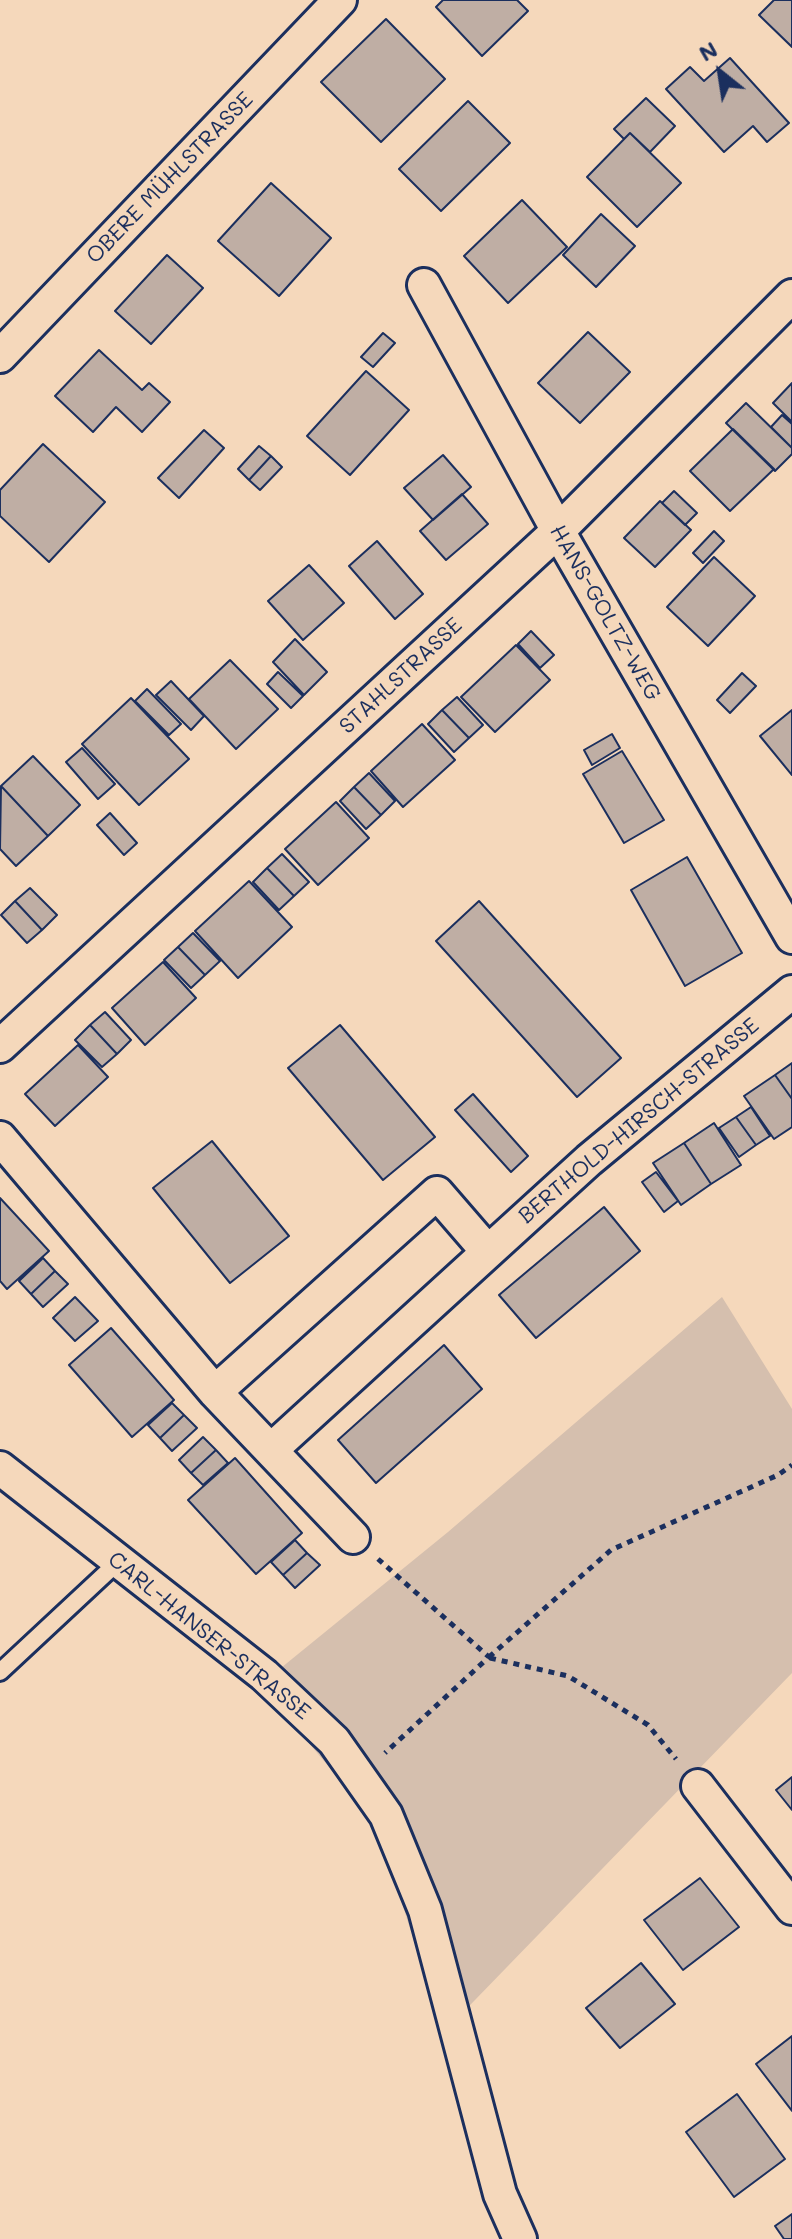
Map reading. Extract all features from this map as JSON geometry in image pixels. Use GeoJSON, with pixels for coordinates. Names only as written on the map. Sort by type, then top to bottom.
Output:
{"type":"FeatureCollection","features":[{"type":"Feature","properties":{"kind":"street","name":"OBERE MÜHLSTRASSE"},"geometry":{"type":"LineString","coordinates":[[0,356],[340,0]]}},
{"type":"Feature","properties":{"kind":"street","name":"HANS-GOLTZ-WEG"},"geometry":{"type":"LineString","coordinates":[[424,285],[558,531],[792,937]]}},
{"type":"Feature","properties":{"kind":"street","name":"STAHLSTRASSE"},"geometry":{"type":"LineString","coordinates":[[0,1046],[558,531],[792,296]]}},
{"type":"Feature","properties":{"kind":"street","name":"BERTHOLD-HIRSCH-STRASSE"},"geometry":{"type":"LineString","coordinates":[[271,1450],[589,1160],[792,992]]}},
{"type":"Feature","properties":{"kind":"street"},"geometry":{"type":"LineString","coordinates":[[0,1138],[215,1392],[353,1537]]}},
{"type":"Feature","properties":{"kind":"street"},"geometry":{"type":"LineString","coordinates":[[215,1392],[437,1193],[488,1252]]}},
{"type":"Feature","properties":{"kind":"street","name":"CARL-HANSER-STRASSE"},"geometry":{"type":"LineString","coordinates":[[0,1468],[264,1675],[334,1741],[386,1815],[425,1910],[500,2194],[520,2239]]}},
{"type":"Feature","properties":{"kind":"street"},"geometry":{"type":"LineString","coordinates":[[698,1786],[792,1908]]}},
{"type":"Feature","properties":{"kind":"lane"},"geometry":{"type":"LineString","coordinates":[[0,1672],[119,1561]]}},
{"type":"Feature","properties":{"kind":"path"},"geometry":{"type":"LineString","coordinates":[[359,1778],[489,1657],[611,1550],[778,1475],[792,1465]]}},
{"type":"Feature","properties":{"kind":"path"},"geometry":{"type":"LineString","coordinates":[[353,1537],[489,1657],[568,1676],[648,1725],[698,1786]]}},
{"type":"Feature","properties":{"kind":"shaded area"},"geometry":{"type":"Polygon","coordinates":[[[722,1297],[792,1409],[792,1673],[443,2033],[377,1824],[260,1685],[448,1532],[722,1297]]]}},
{"type":"Feature","properties":{"kind":"building"},"geometry":{"type":"Polygon","coordinates":[[[443,0],[517,0],[528,11],[482,56],[436,7],[443,0]]]}},
{"type":"Feature","properties":{"kind":"building"},"geometry":{"type":"Polygon","coordinates":[[[774,0],[792,0],[792,47],[759,15],[774,0]]]}},
{"type":"Feature","properties":{"kind":"building"},"geometry":{"type":"Polygon","coordinates":[[[386,19],[445,79],[381,142],[321,82],[386,19]]]}},
{"type":"Feature","properties":{"kind":"building"},"geometry":{"type":"Polygon","coordinates":[[[730,58],[789,123],[767,142],[753,126],[724,152],[666,89],[690,67],[704,81],[730,58]]]}},
{"type":"Feature","properties":{"kind":"building"},"geometry":{"type":"Polygon","coordinates":[[[646,98],[675,126],[650,152],[630,133],[624,139],[614,129],[646,98]]]}},
{"type":"Feature","properties":{"kind":"building"},"geometry":{"type":"Polygon","coordinates":[[[468,101],[510,143],[441,211],[399,169],[468,101]]]}},
{"type":"Feature","properties":{"kind":"building"},"geometry":{"type":"Polygon","coordinates":[[[630,133],[681,183],[637,227],[587,177],[630,133]]]}},
{"type":"Feature","properties":{"kind":"building"},"geometry":{"type":"Polygon","coordinates":[[[271,183],[331,238],[279,296],[218,241],[271,183]]]}},
{"type":"Feature","properties":{"kind":"building"},"geometry":{"type":"Polygon","coordinates":[[[522,200],[567,247],[508,303],[464,256],[522,200]]]}},
{"type":"Feature","properties":{"kind":"building"},"geometry":{"type":"Polygon","coordinates":[[[601,214],[635,246],[596,287],[563,255],[601,214]]]}},
{"type":"Feature","properties":{"kind":"building"},"geometry":{"type":"Polygon","coordinates":[[[167,255],[203,288],[151,344],[115,311],[167,255]]]}},
{"type":"Feature","properties":{"kind":"building"},"geometry":{"type":"Polygon","coordinates":[[[588,332],[630,372],[580,423],[538,383],[588,332]]]}},
{"type":"Feature","properties":{"kind":"building"},"geometry":{"type":"Polygon","coordinates":[[[383,333],[395,343],[373,367],[361,357],[383,333]]]}},
{"type":"Feature","properties":{"kind":"building"},"geometry":{"type":"Polygon","coordinates":[[[99,350],[142,390],[149,383],[170,402],[142,432],[116,407],[93,432],[55,396],[99,350]]]}},
{"type":"Feature","properties":{"kind":"building"},"geometry":{"type":"Polygon","coordinates":[[[366,371],[409,410],[350,475],[307,436],[366,371]]]}},
{"type":"Feature","properties":{"kind":"building"},"geometry":{"type":"Polygon","coordinates":[[[792,383],[792,422],[773,403],[792,383]]]}},
{"type":"Feature","properties":{"kind":"building"},"geometry":{"type":"Polygon","coordinates":[[[746,403],[792,448],[792,454],[775,471],[726,423],[746,403]]]}},
{"type":"Feature","properties":{"kind":"building"},"geometry":{"type":"Polygon","coordinates":[[[782,415],[792,424],[792,448],[771,427],[782,415]]]}},
{"type":"Feature","properties":{"kind":"building"},"geometry":{"type":"Polygon","coordinates":[[[733,429],[774,469],[730,511],[690,471],[733,429]]]}},
{"type":"Feature","properties":{"kind":"building"},"geometry":{"type":"Polygon","coordinates":[[[204,430],[224,448],[179,498],[158,478],[204,430]]]}},
{"type":"Feature","properties":{"kind":"building"},"geometry":{"type":"Polygon","coordinates":[[[43,444],[105,502],[49,562],[0,516],[0,490],[43,444]]]}},
{"type":"Feature","properties":{"kind":"building"},"geometry":{"type":"Polygon","coordinates":[[[259,446],[271,456],[249,480],[238,469],[259,446]]]}},
{"type":"Feature","properties":{"kind":"building"},"geometry":{"type":"Polygon","coordinates":[[[443,455],[471,487],[433,520],[404,488],[443,455]]]}},
{"type":"Feature","properties":{"kind":"building"},"geometry":{"type":"Polygon","coordinates":[[[271,456],[282,467],[260,490],[249,480],[271,456]]]}},
{"type":"Feature","properties":{"kind":"building"},"geometry":{"type":"Polygon","coordinates":[[[674,491],[697,513],[685,525],[662,503],[674,491]]]}},
{"type":"Feature","properties":{"kind":"building"},"geometry":{"type":"Polygon","coordinates":[[[462,494],[488,524],[446,560],[420,531],[462,494]]]}},
{"type":"Feature","properties":{"kind":"building"},"geometry":{"type":"Polygon","coordinates":[[[660,501],[691,530],[655,567],[624,538],[660,501]]]}},
{"type":"Feature","properties":{"kind":"building"},"geometry":{"type":"Polygon","coordinates":[[[714,531],[724,541],[703,563],[693,553],[714,531]]]}},
{"type":"Feature","properties":{"kind":"building"},"geometry":{"type":"Polygon","coordinates":[[[377,541],[423,594],[395,619],[349,566],[377,541]]]}},
{"type":"Feature","properties":{"kind":"building"},"geometry":{"type":"Polygon","coordinates":[[[714,557],[755,596],[708,646],[667,607],[714,557]]]}},
{"type":"Feature","properties":{"kind":"building"},"geometry":{"type":"Polygon","coordinates":[[[309,565],[344,603],[303,640],[268,601],[309,565]]]}},
{"type":"Feature","properties":{"kind":"building"},"geometry":{"type":"Polygon","coordinates":[[[531,631],[554,655],[540,668],[518,644],[531,631]]]}},
{"type":"Feature","properties":{"kind":"building"},"geometry":{"type":"Polygon","coordinates":[[[295,639],[327,672],[304,695],[273,662],[295,639]]]}},
{"type":"Feature","properties":{"kind":"building"},"geometry":{"type":"Polygon","coordinates":[[[516,645],[550,680],[495,732],[461,697],[516,645]]]}},
{"type":"Feature","properties":{"kind":"building"},"geometry":{"type":"Polygon","coordinates":[[[230,660],[278,709],[236,749],[189,699],[230,660]]]}},
{"type":"Feature","properties":{"kind":"building"},"geometry":{"type":"Polygon","coordinates":[[[278,672],[303,696],[291,708],[267,684],[278,672]]]}},
{"type":"Feature","properties":{"kind":"building"},"geometry":{"type":"Polygon","coordinates":[[[742,673],[756,686],[730,713],[717,700],[742,673]]]}},
{"type":"Feature","properties":{"kind":"building"},"geometry":{"type":"Polygon","coordinates":[[[171,681],[204,716],[191,730],[156,695],[171,681]]]}},
{"type":"Feature","properties":{"kind":"building"},"geometry":{"type":"Polygon","coordinates":[[[147,689],[181,724],[169,735],[135,701],[147,689]]]}},
{"type":"Feature","properties":{"kind":"building"},"geometry":{"type":"Polygon","coordinates":[[[457,697],[483,725],[469,738],[442,710],[457,697]]]}},
{"type":"Feature","properties":{"kind":"building"},"geometry":{"type":"Polygon","coordinates":[[[131,698],[189,759],[139,805],[82,744],[131,698]]]}},
{"type":"Feature","properties":{"kind":"building"},"geometry":{"type":"Polygon","coordinates":[[[442,710],[469,738],[454,752],[428,724],[442,710]]]}},
{"type":"Feature","properties":{"kind":"building"},"geometry":{"type":"Polygon","coordinates":[[[792,710],[792,775],[760,736],[792,710]]]}},
{"type":"Feature","properties":{"kind":"building"},"geometry":{"type":"Polygon","coordinates":[[[422,724],[455,760],[403,807],[371,771],[422,724]]]}},
{"type":"Feature","properties":{"kind":"building"},"geometry":{"type":"Polygon","coordinates":[[[612,734],[620,748],[592,765],[584,750],[612,734]]]}},
{"type":"Feature","properties":{"kind":"building"},"geometry":{"type":"Polygon","coordinates":[[[82,748],[115,784],[98,799],[66,762],[82,748]]]}},
{"type":"Feature","properties":{"kind":"building"},"geometry":{"type":"Polygon","coordinates":[[[622,751],[664,820],[624,843],[583,774],[622,751]]]}},
{"type":"Feature","properties":{"kind":"building"},"geometry":{"type":"Polygon","coordinates":[[[33,756],[80,805],[48,836],[1,786],[33,756]]]}},
{"type":"Feature","properties":{"kind":"building"},"geometry":{"type":"Polygon","coordinates":[[[369,773],[395,801],[381,815],[354,787],[369,773]]]}},
{"type":"Feature","properties":{"kind":"building"},"geometry":{"type":"Polygon","coordinates":[[[1,786],[48,836],[16,866],[0,849],[1,786]]]}},
{"type":"Feature","properties":{"kind":"building"},"geometry":{"type":"Polygon","coordinates":[[[354,787],[381,815],[366,829],[340,801],[354,787]]]}},
{"type":"Feature","properties":{"kind":"building"},"geometry":{"type":"Polygon","coordinates":[[[336,802],[369,838],[318,885],[285,849],[336,802]]]}},
{"type":"Feature","properties":{"kind":"building"},"geometry":{"type":"Polygon","coordinates":[[[110,813],[137,843],[124,855],[97,825],[110,813]]]}},
{"type":"Feature","properties":{"kind":"building"},"geometry":{"type":"Polygon","coordinates":[[[282,854],[309,882],[294,896],[267,868],[282,854]]]}},
{"type":"Feature","properties":{"kind":"building"},"geometry":{"type":"Polygon","coordinates":[[[687,857],[742,953],[685,986],[631,890],[687,857]]]}},
{"type":"Feature","properties":{"kind":"building"},"geometry":{"type":"Polygon","coordinates":[[[267,868],[294,896],[279,910],[253,882],[267,868]]]}},
{"type":"Feature","properties":{"kind":"building"},"geometry":{"type":"Polygon","coordinates":[[[249,881],[292,927],[238,978],[195,931],[249,881]]]}},
{"type":"Feature","properties":{"kind":"building"},"geometry":{"type":"Polygon","coordinates":[[[30,888],[57,915],[42,930],[15,901],[30,888]]]}},
{"type":"Feature","properties":{"kind":"building"},"geometry":{"type":"Polygon","coordinates":[[[15,901],[42,930],[27,943],[1,915],[15,901]]]}},
{"type":"Feature","properties":{"kind":"building"},"geometry":{"type":"Polygon","coordinates":[[[479,901],[621,1058],[577,1097],[436,941],[479,901]]]}},
{"type":"Feature","properties":{"kind":"building"},"geometry":{"type":"Polygon","coordinates":[[[193,933],[220,961],[205,975],[178,947],[193,933]]]}},
{"type":"Feature","properties":{"kind":"building"},"geometry":{"type":"Polygon","coordinates":[[[178,947],[205,975],[191,988],[164,960],[178,947]]]}},
{"type":"Feature","properties":{"kind":"building"},"geometry":{"type":"Polygon","coordinates":[[[163,962],[196,998],[145,1045],[112,1008],[163,962]]]}},
{"type":"Feature","properties":{"kind":"building"},"geometry":{"type":"Polygon","coordinates":[[[105,1012],[131,1040],[117,1054],[90,1025],[105,1012]]]}},
{"type":"Feature","properties":{"kind":"building"},"geometry":{"type":"Polygon","coordinates":[[[90,1025],[117,1054],[102,1067],[75,1040],[90,1025]]]}},
{"type":"Feature","properties":{"kind":"building"},"geometry":{"type":"Polygon","coordinates":[[[340,1025],[435,1137],[383,1180],[288,1068],[340,1025]]]}},
{"type":"Feature","properties":{"kind":"building"},"geometry":{"type":"Polygon","coordinates":[[[78,1045],[108,1077],[55,1126],[25,1094],[78,1045]]]}},
{"type":"Feature","properties":{"kind":"building"},"geometry":{"type":"Polygon","coordinates":[[[792,1063],[792,1099],[775,1075],[792,1063]]]}},
{"type":"Feature","properties":{"kind":"building"},"geometry":{"type":"Polygon","coordinates":[[[775,1075],[792,1099],[792,1127],[774,1139],[744,1096],[775,1075]]]}},
{"type":"Feature","properties":{"kind":"building"},"geometry":{"type":"Polygon","coordinates":[[[473,1094],[528,1156],[511,1172],[455,1110],[473,1094]]]}},
{"type":"Feature","properties":{"kind":"building"},"geometry":{"type":"Polygon","coordinates":[[[751,1107],[770,1136],[756,1145],[736,1117],[751,1107]]]}},
{"type":"Feature","properties":{"kind":"building"},"geometry":{"type":"Polygon","coordinates":[[[736,1117],[756,1145],[739,1157],[719,1128],[736,1117]]]}},
{"type":"Feature","properties":{"kind":"building"},"geometry":{"type":"Polygon","coordinates":[[[714,1123],[741,1165],[711,1184],[684,1143],[714,1123]]]}},
{"type":"Feature","properties":{"kind":"building"},"geometry":{"type":"Polygon","coordinates":[[[212,1141],[289,1236],[230,1283],[153,1188],[212,1141]]]}},
{"type":"Feature","properties":{"kind":"building"},"geometry":{"type":"Polygon","coordinates":[[[684,1143],[711,1184],[681,1205],[653,1163],[684,1143]]]}},
{"type":"Feature","properties":{"kind":"building"},"geometry":{"type":"Polygon","coordinates":[[[656,1172],[678,1201],[664,1212],[642,1182],[656,1172]]]}},
{"type":"Feature","properties":{"kind":"building"},"geometry":{"type":"Polygon","coordinates":[[[0,1198],[49,1251],[7,1289],[0,1281],[0,1198]]]}},
{"type":"Feature","properties":{"kind":"building"},"geometry":{"type":"Polygon","coordinates":[[[604,1207],[640,1251],[536,1338],[499,1295],[604,1207]]]}},
{"type":"Feature","properties":{"kind":"building"},"geometry":{"type":"Polygon","coordinates":[[[43,1258],[55,1271],[31,1294],[19,1281],[43,1258]]]}},
{"type":"Feature","properties":{"kind":"building"},"geometry":{"type":"Polygon","coordinates":[[[55,1271],[68,1284],[43,1307],[31,1294],[55,1271]]]}},
{"type":"Feature","properties":{"kind":"building"},"geometry":{"type":"Polygon","coordinates":[[[75,1297],[98,1321],[75,1341],[53,1318],[75,1297]]]}},
{"type":"Feature","properties":{"kind":"building"},"geometry":{"type":"Polygon","coordinates":[[[111,1328],[174,1400],[132,1437],[69,1365],[111,1328]]]}},
{"type":"Feature","properties":{"kind":"building"},"geometry":{"type":"Polygon","coordinates":[[[444,1345],[482,1389],[376,1483],[338,1440],[444,1345]]]}},
{"type":"Feature","properties":{"kind":"building"},"geometry":{"type":"Polygon","coordinates":[[[172,1403],[184,1415],[160,1438],[148,1425],[172,1403]]]}},
{"type":"Feature","properties":{"kind":"building"},"geometry":{"type":"Polygon","coordinates":[[[184,1415],[197,1428],[172,1451],[160,1438],[184,1415]]]}},
{"type":"Feature","properties":{"kind":"building"},"geometry":{"type":"Polygon","coordinates":[[[203,1437],[216,1450],[191,1473],[179,1460],[203,1437]]]}},
{"type":"Feature","properties":{"kind":"building"},"geometry":{"type":"Polygon","coordinates":[[[216,1450],[228,1463],[203,1485],[191,1473],[216,1450]]]}},
{"type":"Feature","properties":{"kind":"building"},"geometry":{"type":"Polygon","coordinates":[[[235,1458],[302,1533],[256,1574],[188,1500],[235,1458]]]}},
{"type":"Feature","properties":{"kind":"building"},"geometry":{"type":"Polygon","coordinates":[[[295,1540],[307,1553],[283,1575],[271,1562],[295,1540]]]}},
{"type":"Feature","properties":{"kind":"building"},"geometry":{"type":"Polygon","coordinates":[[[307,1553],[320,1565],[295,1588],[283,1575],[307,1553]]]}},
{"type":"Feature","properties":{"kind":"building"},"geometry":{"type":"Polygon","coordinates":[[[792,1777],[792,1810],[776,1790],[792,1777]]]}},
{"type":"Feature","properties":{"kind":"building"},"geometry":{"type":"Polygon","coordinates":[[[700,1878],[739,1927],[683,1970],[644,1920],[700,1878]]]}},
{"type":"Feature","properties":{"kind":"building"},"geometry":{"type":"Polygon","coordinates":[[[641,1963],[675,2004],[620,2048],[586,2008],[641,1963]]]}},
{"type":"Feature","properties":{"kind":"building"},"geometry":{"type":"Polygon","coordinates":[[[792,2036],[792,2111],[756,2064],[792,2036]]]}},
{"type":"Feature","properties":{"kind":"building"},"geometry":{"type":"Polygon","coordinates":[[[737,2094],[785,2159],[734,2197],[686,2132],[737,2094]]]}},
{"type":"Feature","properties":{"kind":"building"},"geometry":{"type":"Polygon","coordinates":[[[792,2214],[792,2239],[784,2239],[775,2226],[792,2214]]]}}]}
